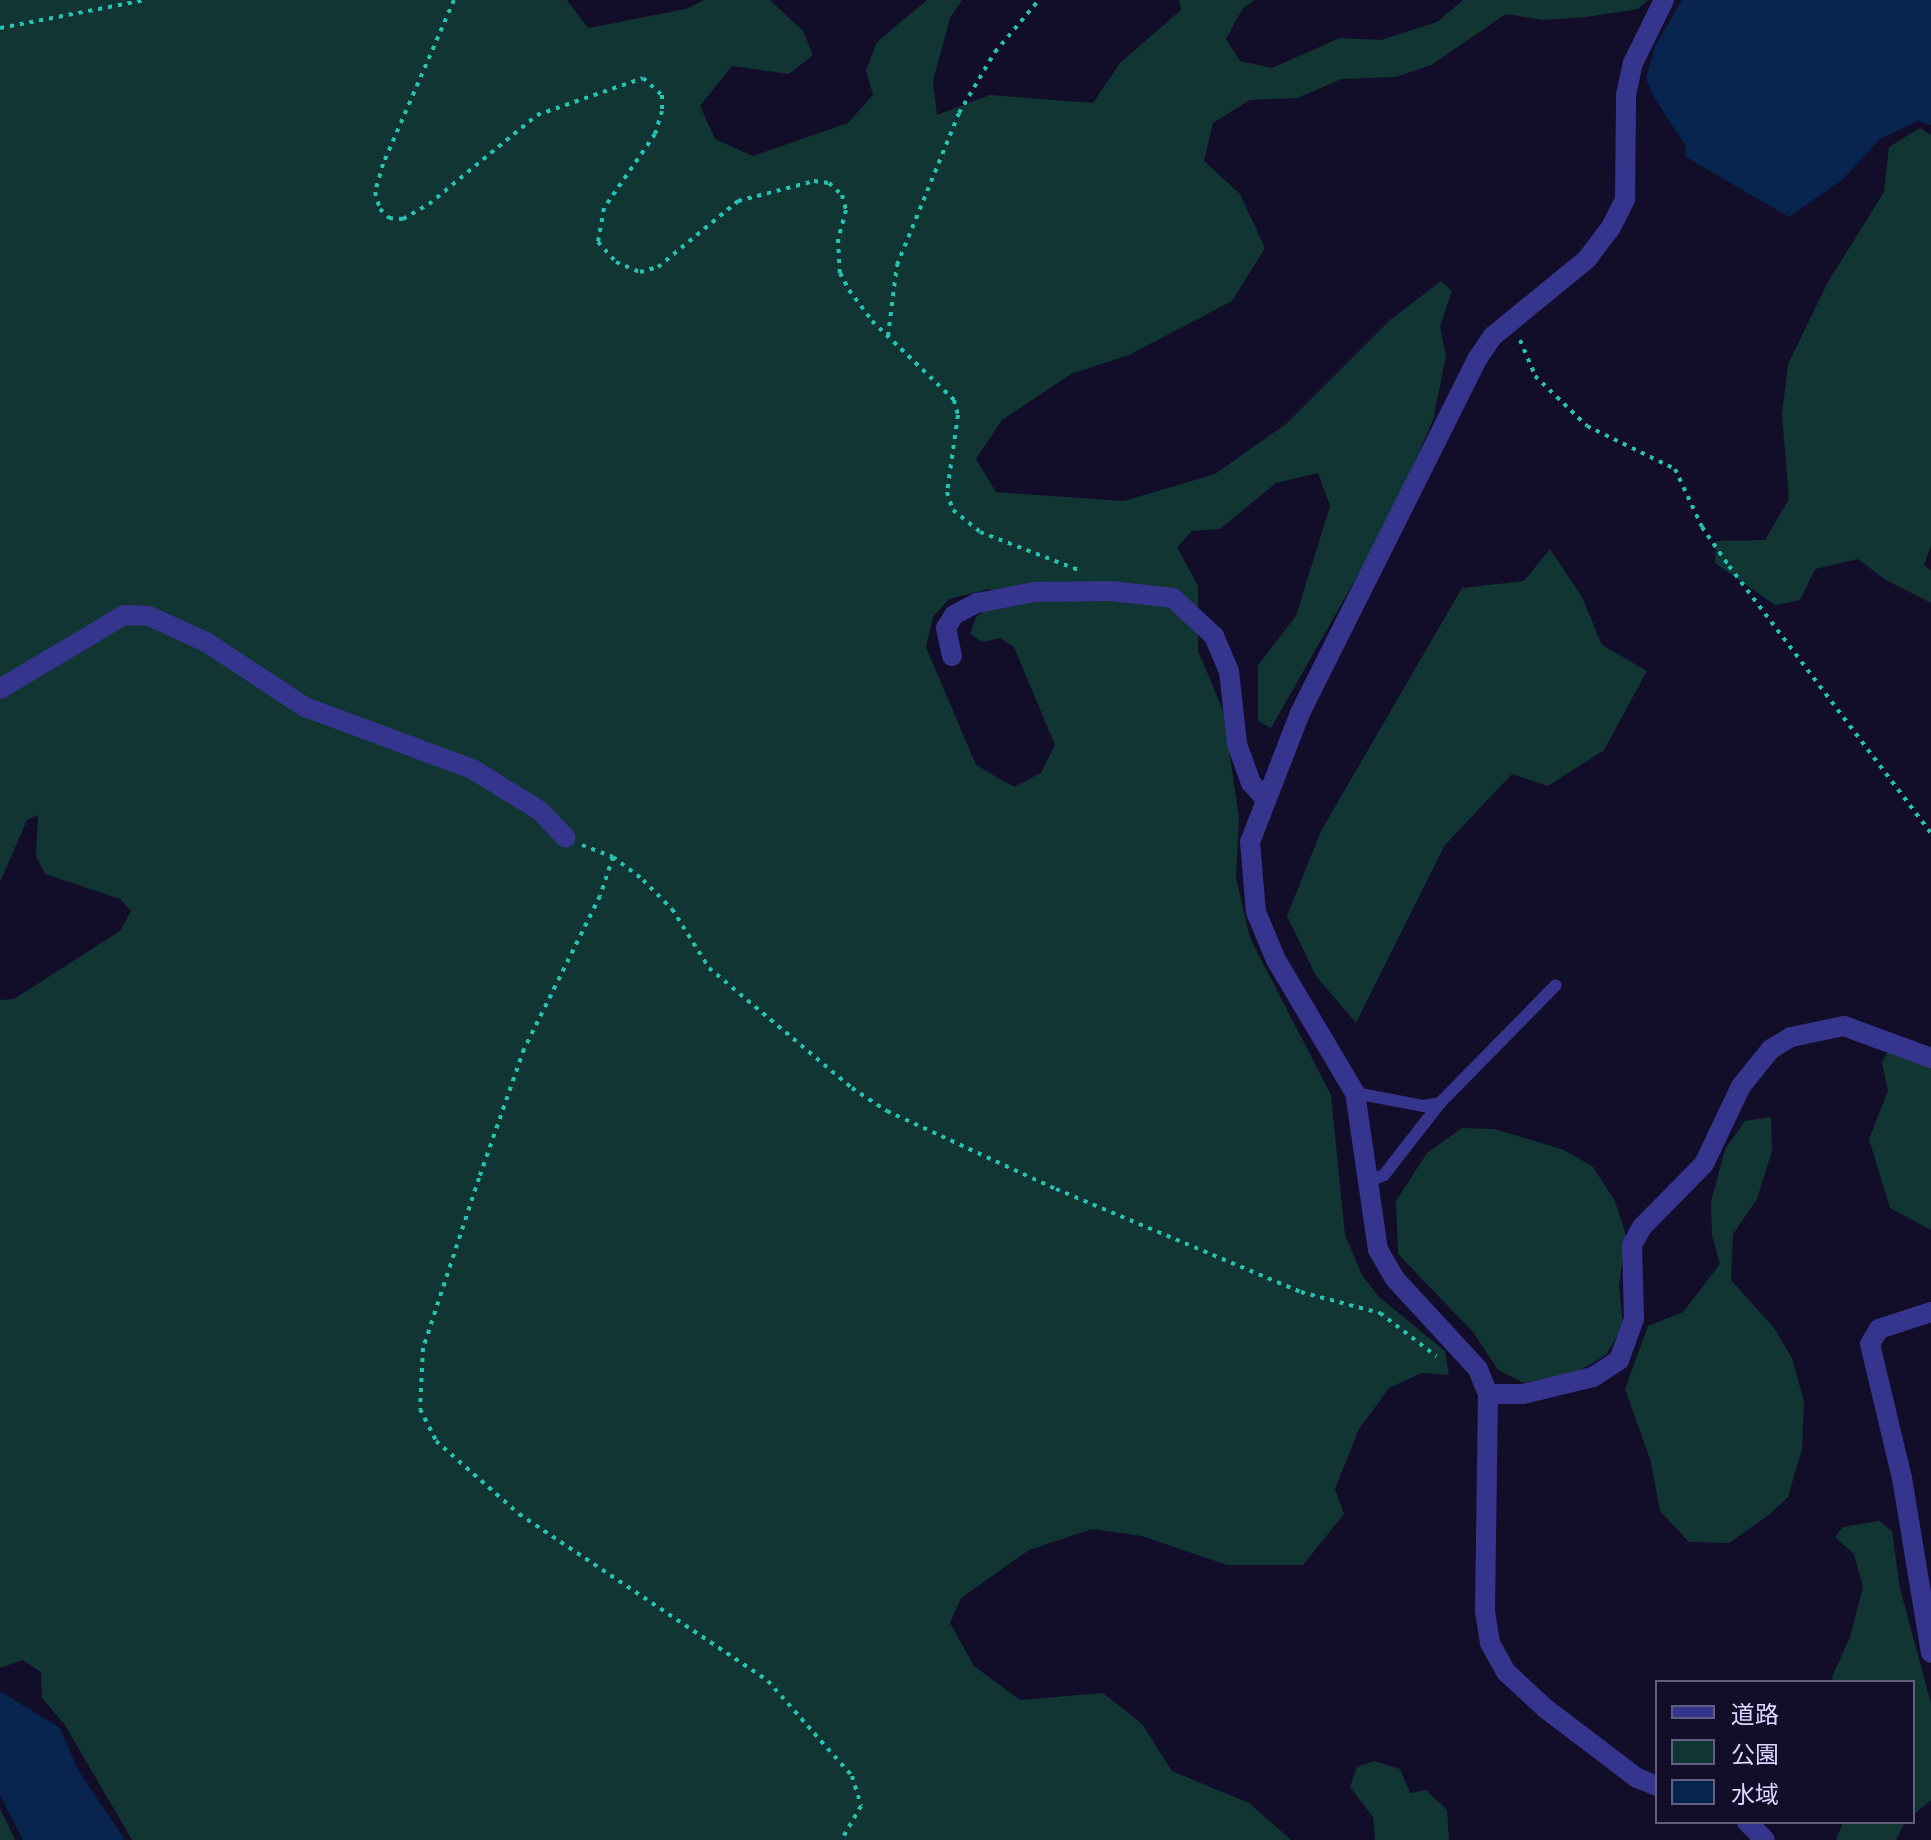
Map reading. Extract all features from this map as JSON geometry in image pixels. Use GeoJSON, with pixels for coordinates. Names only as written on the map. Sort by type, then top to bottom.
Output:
{"type":"FeatureCollection","features":[{"type":"Feature","properties":{"kind":"street"},"geometry":{"type":"LineString","coordinates":[[1655,1785],[1637,1778],[1546,1709],[1506,1672],[1490,1643],[1485,1610],[1488,1394],[1478,1369],[1395,1279],[1378,1250],[1355,1093],[1276,960],[1256,912],[1250,842],[1263,796],[1478,358],[1510,320],[1587,259],[1625,199],[1626,95],[1633,63],[1664,0]]}},
{"type":"Feature","properties":{"kind":"street"},"geometry":{"type":"LineString","coordinates":[[952,656],[946,628],[954,615],[977,603],[1034,592],[1110,591],[1173,598],[1214,636],[1229,671],[1237,744],[1251,783],[1263,796]]}},
{"type":"Feature","properties":{"kind":"street"},"geometry":{"type":"LineString","coordinates":[[0,689],[124,615],[149,616],[206,642],[305,707],[474,770],[540,811],[566,838]]}},
{"type":"Feature","properties":{"kind":"street"},"geometry":{"type":"LineString","coordinates":[[1488,1394],[1523,1394],[1593,1377],[1619,1360],[1634,1319],[1632,1245],[1642,1227],[1704,1164],[1741,1086],[1771,1049],[1791,1037],[1844,1026],[1931,1058]]}},
{"type":"Feature","properties":{"kind":"street"},"geometry":{"type":"LineString","coordinates":[[1931,1312],[1879,1329],[1870,1344],[1902,1478],[1931,1653]]}},
{"type":"Feature","properties":{"kind":"street"},"geometry":{"type":"LineString","coordinates":[[1749,1824],[1765,1840]]}},
{"type":"Feature","properties":{"kind":"lane"},"geometry":{"type":"LineString","coordinates":[[1368,1182],[1384,1175],[1440,1103],[1556,985]]}},
{"type":"Feature","properties":{"kind":"lane"},"geometry":{"type":"LineString","coordinates":[[1355,1093],[1423,1106],[1440,1103]]}},
{"type":"Feature","properties":{"kind":"path"},"geometry":{"type":"LineString","coordinates":[[0,28],[146,0]]}},
{"type":"Feature","properties":{"kind":"path"},"geometry":{"type":"LineString","coordinates":[[454,0],[383,164],[375,192],[389,218],[403,219],[429,204],[537,115],[643,78],[662,95],[662,111],[655,134],[604,208],[598,228],[598,242],[616,262],[640,272],[658,267],[738,201],[814,181],[829,183],[842,195],[846,210],[838,239],[840,273],[888,336],[954,400],[958,415],[947,492],[953,510],[980,532],[1071,564],[1110,591]]}},
{"type":"Feature","properties":{"kind":"path"},"geometry":{"type":"LineString","coordinates":[[888,336],[897,265],[959,113],[995,52],[1039,0]]}},
{"type":"Feature","properties":{"kind":"path"},"geometry":{"type":"LineString","coordinates":[[1510,320],[1535,376],[1587,426],[1675,469],[1711,540],[1931,833]]}},
{"type":"Feature","properties":{"kind":"path"},"geometry":{"type":"LineString","coordinates":[[566,838],[613,857],[672,909],[709,968],[852,1088],[887,1111],[1056,1189],[1301,1292],[1380,1313],[1441,1359]]}},
{"type":"Feature","properties":{"kind":"path"},"geometry":{"type":"LineString","coordinates":[[613,857],[600,896],[524,1049],[423,1348],[420,1409],[436,1441],[519,1514],[768,1681],[852,1776],[861,1806],[841,1840]]}},
{"type":"Feature","properties":{"kind":"green space"},"geometry":{"type":"Polygon","coordinates":[[[0,0],[567,0],[588,28],[686,9],[704,0],[770,0],[803,31],[813,55],[789,74],[732,66],[700,106],[715,139],[753,156],[848,123],[873,95],[866,71],[877,42],[927,0],[962,0],[950,18],[933,81],[937,115],[990,95],[1093,103],[1120,63],[1181,10],[1179,0],[1255,0],[1243,8],[1226,39],[1240,61],[1272,68],[1340,38],[1381,40],[1437,22],[1463,0],[1648,0],[1638,9],[1586,17],[1543,20],[1506,14],[1431,65],[1396,77],[1342,79],[1297,98],[1250,100],[1213,123],[1204,161],[1240,194],[1265,248],[1232,301],[1129,355],[1071,374],[1002,420],[976,459],[996,492],[1124,501],[1215,474],[1286,424],[1390,320],[1441,281],[1452,291],[1440,326],[1446,356],[1433,420],[1388,522],[1271,728],[1258,721],[1258,665],[1296,616],[1330,506],[1318,473],[1276,483],[1220,529],[1192,531],[1177,547],[1198,586],[1198,651],[1223,710],[1239,817],[1236,878],[1250,938],[1331,1095],[1345,1235],[1362,1275],[1379,1297],[1445,1351],[1449,1375],[1422,1373],[1389,1388],[1359,1429],[1335,1489],[1344,1514],[1303,1565],[1227,1565],[1142,1536],[1092,1529],[1029,1550],[961,1598],[950,1623],[974,1666],[1020,1700],[1103,1693],[1142,1724],[1172,1771],[1249,1803],[1291,1840],[132,1840],[65,1725],[42,1698],[41,1672],[22,1660],[0,1668],[0,1000],[14,999],[120,931],[131,911],[120,899],[45,874],[36,856],[38,815],[27,820],[0,882],[0,0]],[[989,589],[949,599],[933,617],[926,647],[976,765],[1014,787],[1041,773],[1055,745],[1014,647],[1000,638],[983,642],[970,634],[976,617],[1002,598],[989,589]]]}},
{"type":"Feature","properties":{"kind":"green space"},"geometry":{"type":"Polygon","coordinates":[[[1920,128],[1931,135],[1931,546],[1924,565],[1931,571],[1931,603],[1884,579],[1858,559],[1815,569],[1800,600],[1775,605],[1715,563],[1716,541],[1765,540],[1789,499],[1782,415],[1788,364],[1828,282],[1884,192],[1889,147],[1920,128]]]}},
{"type":"Feature","properties":{"kind":"green space"},"geometry":{"type":"Polygon","coordinates":[[[1550,549],[1582,597],[1602,645],[1647,671],[1604,750],[1548,786],[1512,774],[1445,845],[1356,1023],[1316,976],[1287,916],[1321,831],[1462,588],[1524,581],[1550,549]]]}},
{"type":"Feature","properties":{"kind":"green space"},"geometry":{"type":"Polygon","coordinates":[[[1888,1051],[1931,1066],[1931,1230],[1890,1208],[1869,1139],[1888,1091],[1882,1062],[1888,1051]]]}},
{"type":"Feature","properties":{"kind":"green space"},"geometry":{"type":"Polygon","coordinates":[[[1771,1117],[1772,1151],[1757,1199],[1733,1234],[1731,1280],[1774,1328],[1792,1358],[1804,1402],[1802,1449],[1788,1497],[1770,1514],[1729,1543],[1689,1542],[1660,1511],[1651,1462],[1625,1389],[1648,1326],[1683,1312],[1720,1264],[1712,1235],[1711,1202],[1725,1149],[1745,1121],[1771,1117]]]}},
{"type":"Feature","properties":{"kind":"green space"},"geometry":{"type":"Polygon","coordinates":[[[1462,1128],[1495,1129],[1564,1150],[1593,1167],[1615,1201],[1626,1236],[1619,1285],[1623,1326],[1606,1355],[1577,1372],[1524,1383],[1498,1370],[1473,1332],[1398,1254],[1396,1201],[1427,1153],[1462,1128]]]}},
{"type":"Feature","properties":{"kind":"green space"},"geometry":{"type":"Polygon","coordinates":[[[1879,1521],[1892,1531],[1900,1589],[1931,1703],[1931,1800],[1915,1813],[1915,1680],[1833,1680],[1850,1637],[1863,1587],[1854,1554],[1835,1537],[1843,1527],[1879,1521]]]}},
{"type":"Feature","properties":{"kind":"green space"},"geometry":{"type":"Polygon","coordinates":[[[1374,1761],[1400,1769],[1410,1793],[1426,1790],[1447,1810],[1449,1840],[1375,1840],[1373,1817],[1350,1787],[1357,1767],[1374,1761]]]}},
{"type":"Feature","properties":{"kind":"green space"},"geometry":{"type":"Polygon","coordinates":[[[0,1808],[15,1840],[0,1840],[0,1808]]]}},
{"type":"Feature","properties":{"kind":"green space"},"geometry":{"type":"Polygon","coordinates":[[[1842,1824],[1904,1824],[1896,1840],[1836,1840],[1842,1824]]]}},
{"type":"Feature","properties":{"kind":"water"},"geometry":{"type":"Polygon","coordinates":[[[1682,0],[1931,0],[1931,125],[1918,121],[1880,139],[1842,180],[1789,217],[1686,157],[1685,145],[1655,99],[1646,79],[1655,46],[1682,0]]]}},
{"type":"Feature","properties":{"kind":"water"},"geometry":{"type":"Polygon","coordinates":[[[0,1691],[60,1728],[78,1770],[125,1840],[23,1840],[0,1795],[0,1691]]]}}]}
